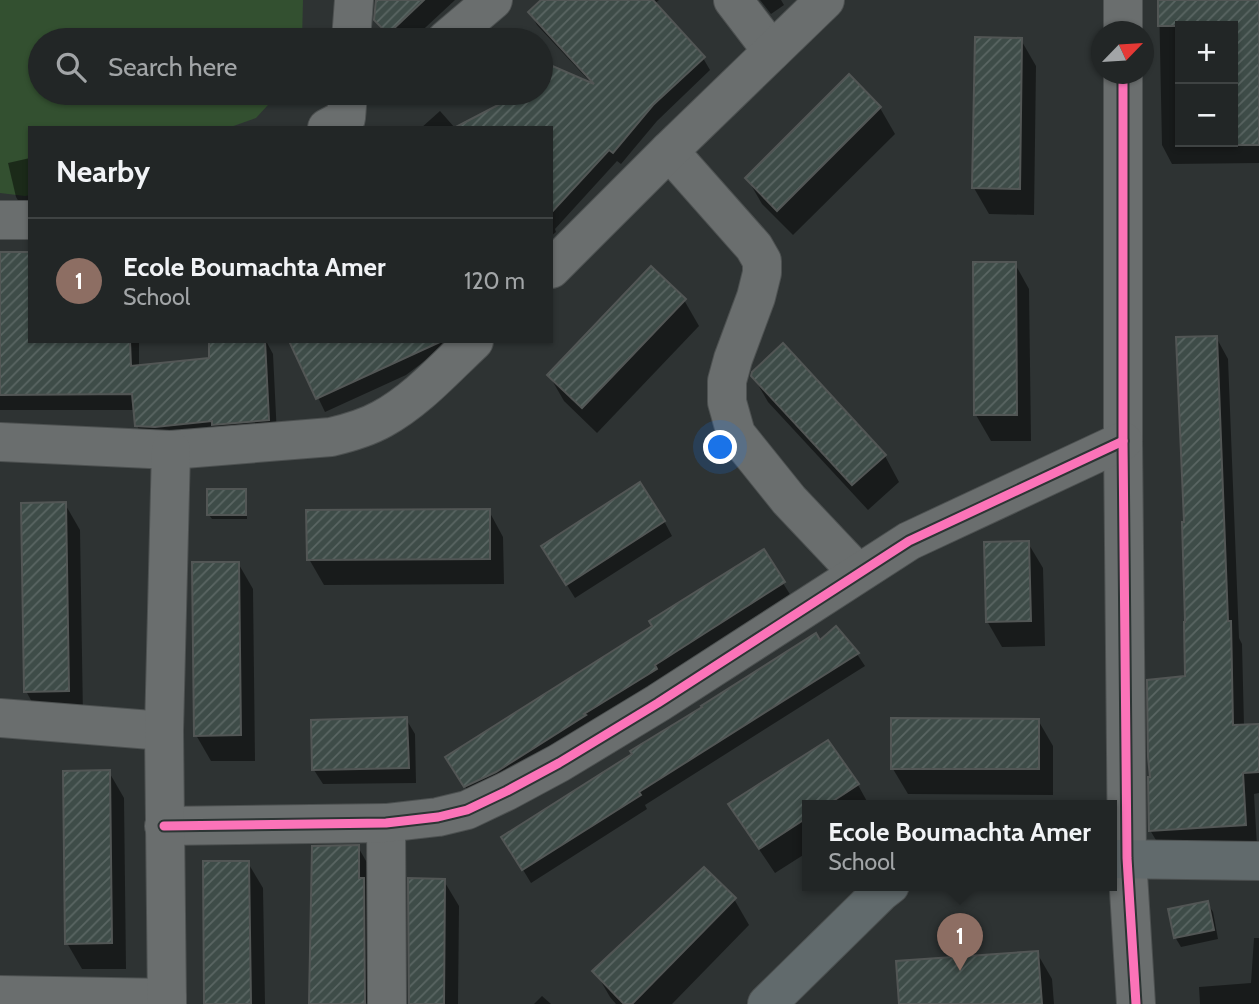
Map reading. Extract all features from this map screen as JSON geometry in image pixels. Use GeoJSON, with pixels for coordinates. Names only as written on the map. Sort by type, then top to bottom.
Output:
{"type":"FeatureCollection","features":[{"type":"Feature","properties":{"kind":"main road"},"geometry":{"type":"LineString","coordinates":[[1119,859],[1259,861]]}},
{"type":"Feature","properties":{"kind":"main road"},"geometry":{"type":"LineString","coordinates":[[767,1004],[882,891]]}},
{"type":"Feature","properties":{"kind":"street"},"geometry":{"type":"LineString","coordinates":[[352,28],[354,0]]}},
{"type":"Feature","properties":{"kind":"street"},"geometry":{"type":"LineString","coordinates":[[460,28],[493,0]]}},
{"type":"Feature","properties":{"kind":"street"},"geometry":{"type":"LineString","coordinates":[[733,0],[772,51]]}},
{"type":"Feature","properties":{"kind":"street"},"geometry":{"type":"LineString","coordinates":[[553,267],[669,150],[825,0]]}},
{"type":"Feature","properties":{"kind":"street"},"geometry":{"type":"LineString","coordinates":[[1123,0],[1123,21]]}},
{"type":"Feature","properties":{"kind":"street"},"geometry":{"type":"LineString","coordinates":[[1123,84],[1119,859],[1136,1004]]}},
{"type":"Feature","properties":{"kind":"street"},"geometry":{"type":"LineString","coordinates":[[340,113],[356,105]]}},
{"type":"Feature","properties":{"kind":"street"},"geometry":{"type":"LineString","coordinates":[[669,150],[754,247],[762,261],[756,297],[727,381],[727,402],[737,434],[789,500],[858,573]]}},
{"type":"Feature","properties":{"kind":"street"},"geometry":{"type":"LineString","coordinates":[[0,220],[28,220]]}},
{"type":"Feature","properties":{"kind":"street"},"geometry":{"type":"LineString","coordinates":[[0,442],[171,450],[331,437],[354,432],[382,419],[414,397],[472,343]]}},
{"type":"Feature","properties":{"kind":"street"},"geometry":{"type":"LineString","coordinates":[[164,826],[386,823],[438,817],[467,810],[559,763],[659,703],[909,541],[1123,442]]}},
{"type":"Feature","properties":{"kind":"street"},"geometry":{"type":"LineString","coordinates":[[0,995],[167,1001],[164,730],[171,450]]}},
{"type":"Feature","properties":{"kind":"street"},"geometry":{"type":"LineString","coordinates":[[0,718],[164,730]]}},
{"type":"Feature","properties":{"kind":"street"},"geometry":{"type":"LineString","coordinates":[[386,823],[387,1004]]}},
{"type":"Feature","properties":{"kind":"green space"},"geometry":{"type":"Polygon","coordinates":[[[0,0],[303,0],[302,28],[28,28],[28,105],[268,105],[256,118],[234,126],[28,126],[28,195],[0,193],[0,0]]]}},
{"type":"Feature","properties":{"kind":"building"},"geometry":{"type":"Polygon","coordinates":[[[376,0],[424,0],[394,28],[382,28],[374,20],[376,0]]]}},
{"type":"Feature","properties":{"kind":"building"},"geometry":{"type":"Polygon","coordinates":[[[541,0],[653,0],[705,57],[653,105],[613,153],[609,150],[553,211],[553,126],[458,126],[498,105],[553,105],[553,66],[594,84],[553,39],[553,28],[543,28],[528,12],[541,0]]]}},
{"type":"Feature","properties":{"kind":"building"},"geometry":{"type":"Polygon","coordinates":[[[1158,0],[1259,0],[1259,145],[1238,145],[1238,21],[1175,21],[1175,26],[1158,26],[1158,0]]]}},
{"type":"Feature","properties":{"kind":"building"},"geometry":{"type":"Polygon","coordinates":[[[975,37],[1022,38],[1020,189],[972,188],[975,37]]]}},
{"type":"Feature","properties":{"kind":"building"},"geometry":{"type":"Polygon","coordinates":[[[849,74],[881,107],[777,211],[745,178],[849,74]]]}},
{"type":"Feature","properties":{"kind":"building"},"geometry":{"type":"Polygon","coordinates":[[[0,252],[28,252],[28,343],[130,343],[131,366],[209,358],[209,343],[265,343],[269,420],[212,425],[212,421],[155,427],[135,426],[132,394],[0,395],[0,252]]]}},
{"type":"Feature","properties":{"kind":"building"},"geometry":{"type":"Polygon","coordinates":[[[973,262],[1016,262],[1017,415],[974,415],[973,262]]]}},
{"type":"Feature","properties":{"kind":"building"},"geometry":{"type":"Polygon","coordinates":[[[651,266],[686,299],[582,408],[547,375],[651,266]]]}},
{"type":"Feature","properties":{"kind":"building"},"geometry":{"type":"Polygon","coordinates":[[[1217,336],[1228,621],[1231,621],[1233,725],[1259,724],[1259,772],[1243,773],[1246,825],[1149,831],[1147,680],[1185,676],[1184,522],[1176,337],[1217,336]]]}},
{"type":"Feature","properties":{"kind":"building"},"geometry":{"type":"Polygon","coordinates":[[[290,343],[438,343],[316,399],[290,343]]]}},
{"type":"Feature","properties":{"kind":"building"},"geometry":{"type":"Polygon","coordinates":[[[783,343],[886,455],[852,485],[751,376],[783,343]]]}},
{"type":"Feature","properties":{"kind":"building"},"geometry":{"type":"Polygon","coordinates":[[[640,482],[665,521],[566,585],[541,546],[640,482]]]}},
{"type":"Feature","properties":{"kind":"building"},"geometry":{"type":"Polygon","coordinates":[[[207,489],[246,489],[246,515],[207,515],[207,489]]]}},
{"type":"Feature","properties":{"kind":"building"},"geometry":{"type":"Polygon","coordinates":[[[66,502],[69,691],[24,692],[21,503],[66,502]]]}},
{"type":"Feature","properties":{"kind":"building"},"geometry":{"type":"Polygon","coordinates":[[[490,509],[490,559],[307,560],[306,510],[490,509]]]}},
{"type":"Feature","properties":{"kind":"building"},"geometry":{"type":"Polygon","coordinates":[[[1029,541],[1031,621],[986,622],[984,542],[1029,541]]]}},
{"type":"Feature","properties":{"kind":"building"},"geometry":{"type":"Polygon","coordinates":[[[764,549],[785,582],[655,665],[657,669],[584,714],[586,715],[496,772],[464,787],[445,757],[652,626],[649,621],[764,549]]]}},
{"type":"Feature","properties":{"kind":"building"},"geometry":{"type":"Polygon","coordinates":[[[192,562],[239,562],[241,735],[194,736],[192,562]]]}},
{"type":"Feature","properties":{"kind":"building"},"geometry":{"type":"Polygon","coordinates":[[[836,626],[859,653],[639,792],[641,795],[522,870],[501,837],[816,633],[820,640],[836,626]]]}},
{"type":"Feature","properties":{"kind":"building"},"geometry":{"type":"Polygon","coordinates":[[[407,717],[409,768],[312,770],[311,720],[407,717]]]}},
{"type":"Feature","properties":{"kind":"building"},"geometry":{"type":"Polygon","coordinates":[[[891,718],[1039,719],[1039,769],[891,769],[891,718]]]}},
{"type":"Feature","properties":{"kind":"building"},"geometry":{"type":"Polygon","coordinates":[[[828,740],[859,784],[835,800],[802,800],[802,821],[759,849],[728,804],[828,740]]]}},
{"type":"Feature","properties":{"kind":"building"},"geometry":{"type":"Polygon","coordinates":[[[110,770],[112,943],[65,944],[63,771],[110,770]]]}},
{"type":"Feature","properties":{"kind":"building"},"geometry":{"type":"Polygon","coordinates":[[[359,845],[359,878],[364,878],[365,1004],[309,1004],[312,846],[359,845]]]}},
{"type":"Feature","properties":{"kind":"building"},"geometry":{"type":"Polygon","coordinates":[[[203,861],[249,861],[251,1004],[204,1004],[203,861]]]}},
{"type":"Feature","properties":{"kind":"building"},"geometry":{"type":"Polygon","coordinates":[[[704,867],[736,898],[632,1004],[624,1004],[592,971],[704,867]]]}},
{"type":"Feature","properties":{"kind":"building"},"geometry":{"type":"Polygon","coordinates":[[[408,878],[445,879],[444,1004],[409,1004],[408,878]]]}},
{"type":"Feature","properties":{"kind":"building"},"geometry":{"type":"Polygon","coordinates":[[[1208,901],[1214,930],[1174,938],[1168,909],[1208,901]]]}},
{"type":"Feature","properties":{"kind":"building"},"geometry":{"type":"Polygon","coordinates":[[[1038,951],[1042,1004],[899,1004],[896,961],[1038,951]]]}},
{"type":"Feature","properties":{"kind":"cycle path"},"geometry":{"type":"LineString","coordinates":[[1123,84],[1127,858],[1136,1004]]}},
{"type":"Feature","properties":{"kind":"cycle path"},"geometry":{"type":"LineString","coordinates":[[164,826],[386,823],[438,817],[467,810],[559,763],[658,703],[909,541],[1123,441]]}},
{"type":"Feature","properties":{"kind":"place","name":"Ecole Boumachta Amer"},"geometry":{"type":"Point","coordinates":[960,971]}}]}
